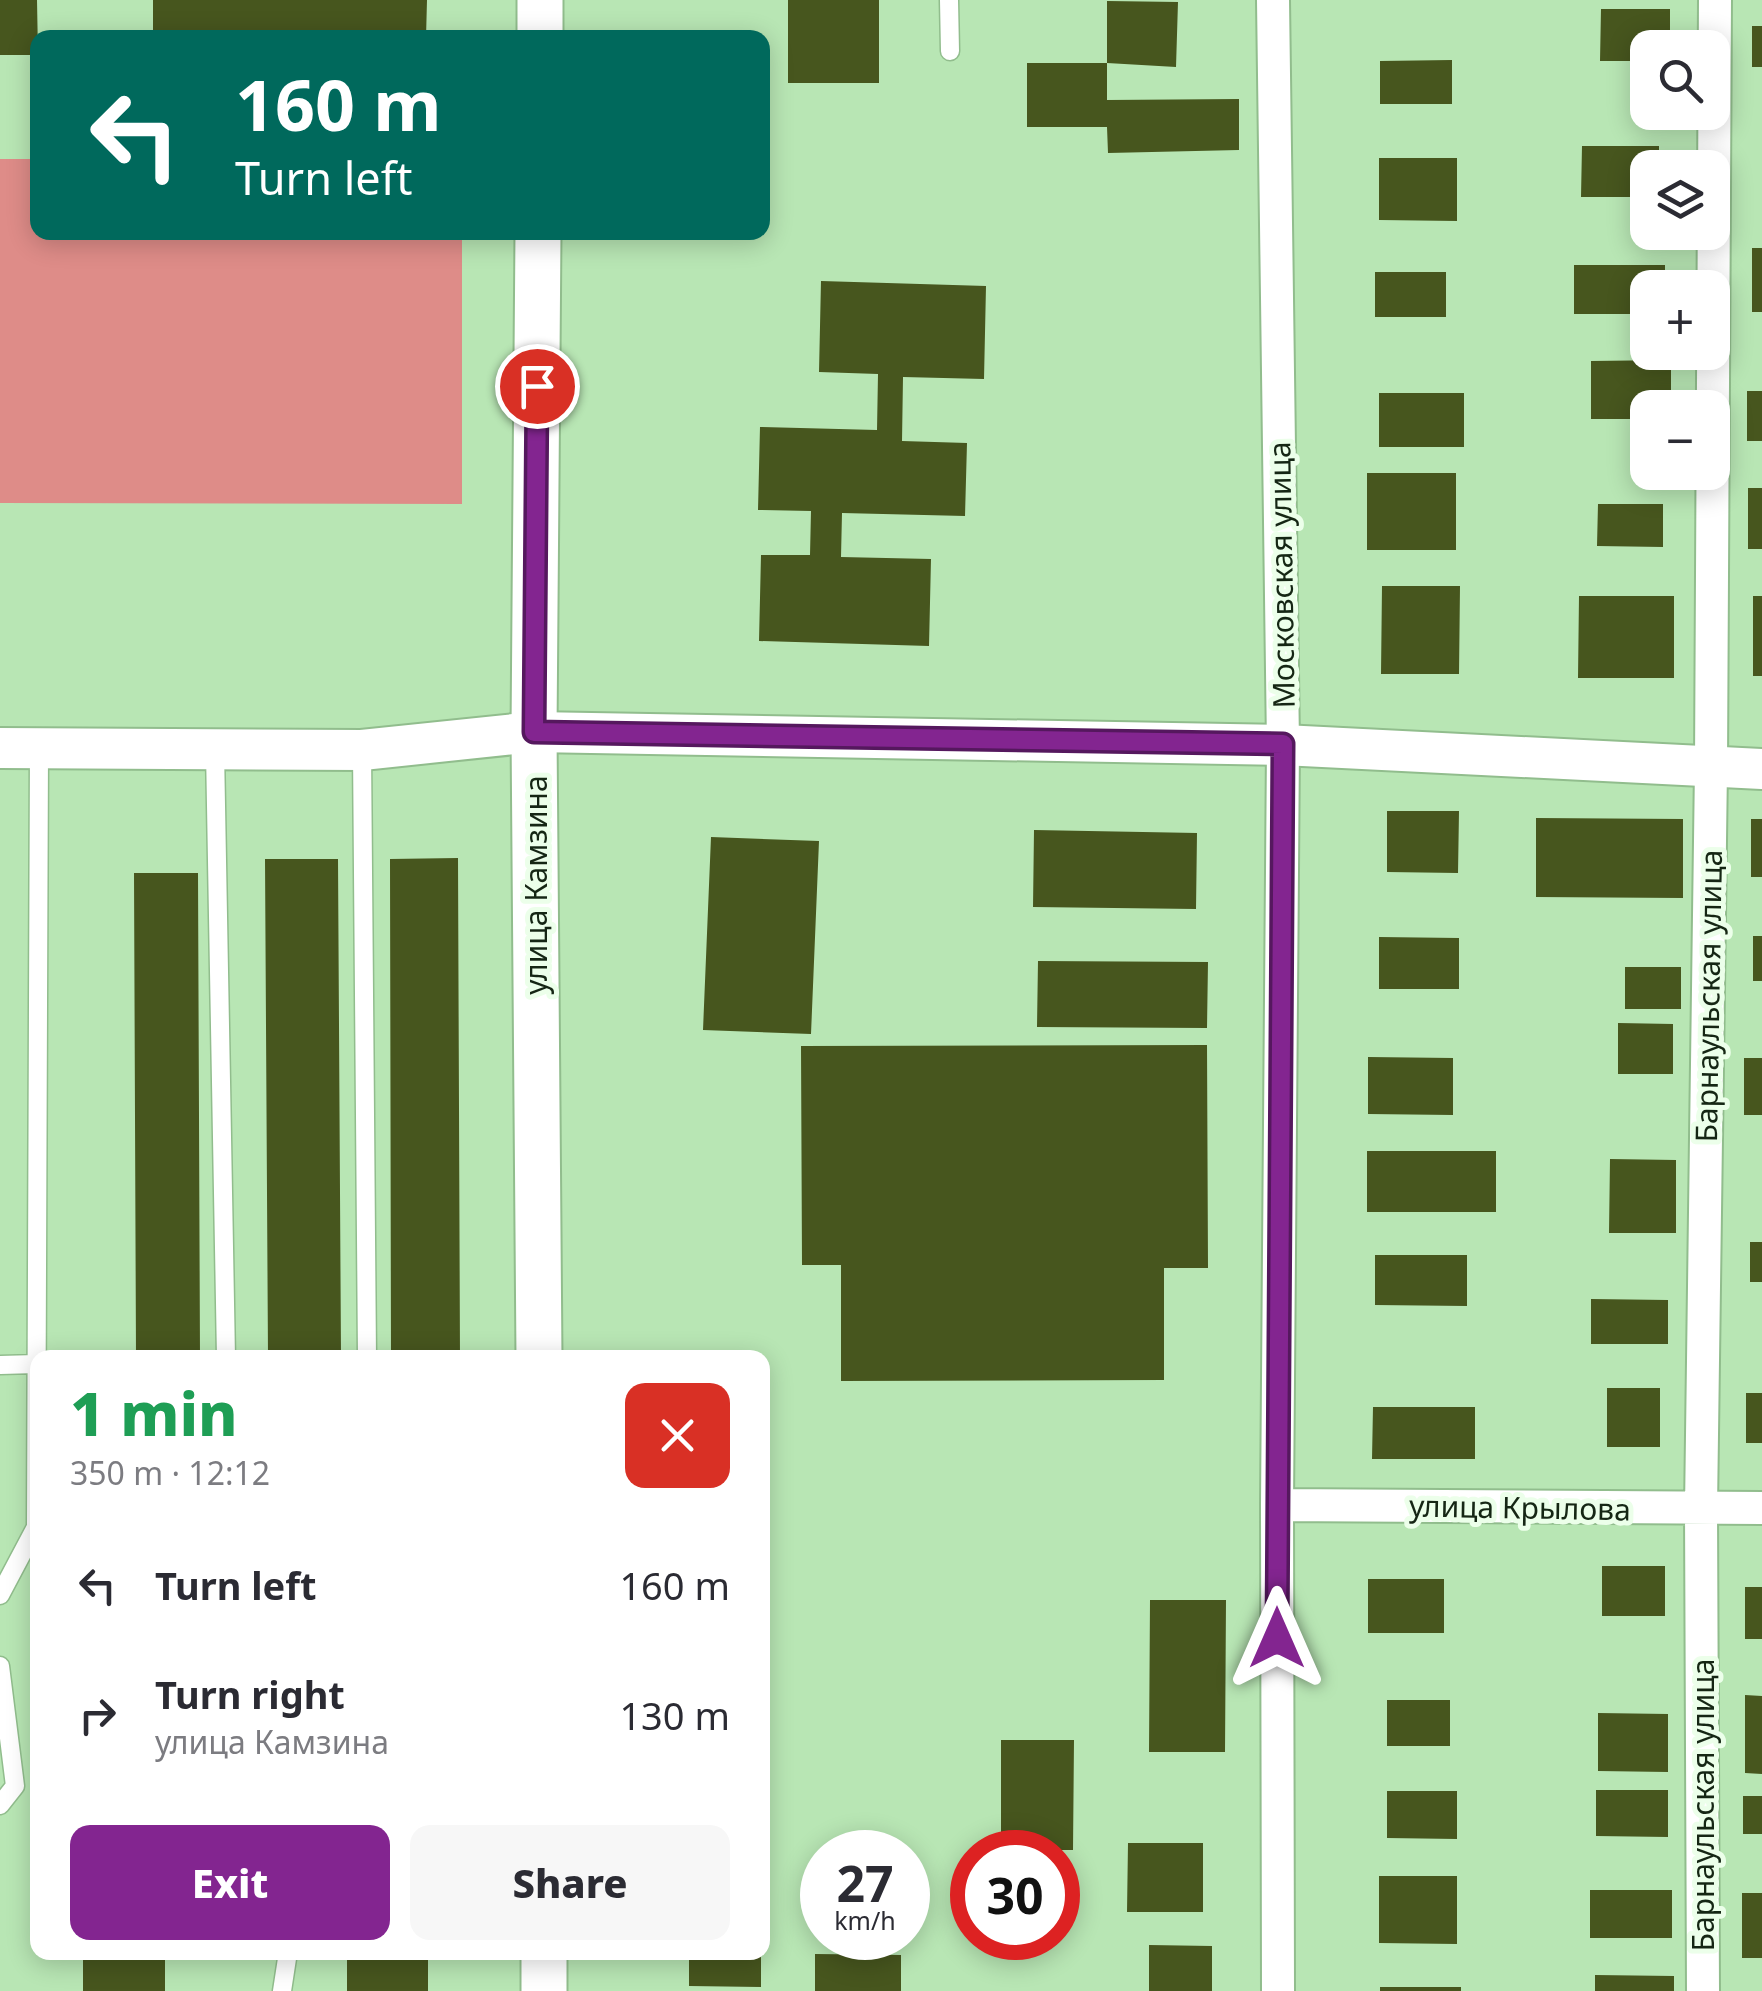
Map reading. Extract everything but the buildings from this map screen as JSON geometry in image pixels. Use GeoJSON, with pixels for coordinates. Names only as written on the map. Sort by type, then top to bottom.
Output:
{"type":"FeatureCollection","features":[{"type":"Feature","properties":{"kind":"main road"},"geometry":{"type":"LineString","coordinates":[[540,0],[540,30]]}},
{"type":"Feature","properties":{"kind":"main road","name":"улица Камзина"},"geometry":{"type":"LineString","coordinates":[[538,240],[534,732],[539,1350]]}},
{"type":"Feature","properties":{"kind":"main road"},"geometry":{"type":"LineString","coordinates":[[544,1960],[544,1991]]}},
{"type":"Feature","properties":{"kind":"street","name":"Московская улица"},"geometry":{"type":"LineString","coordinates":[[1273,0],[1283,744],[1278,1991]]}},
{"type":"Feature","properties":{"kind":"street","name":"Барнаульская улица"},"geometry":{"type":"LineString","coordinates":[[1703,1991],[1701,1509],[1711,767],[1715,0]]}},
{"type":"Feature","properties":{"kind":"street"},"geometry":{"type":"LineString","coordinates":[[20,748],[362,750],[534,732],[1283,744],[1762,768]]}},
{"type":"Feature","properties":{"kind":"street","name":"улица Крылова"},"geometry":{"type":"LineString","coordinates":[[1277,1504],[1762,1508]]}},
{"type":"Feature","properties":{"kind":"lane"},"geometry":{"type":"LineString","coordinates":[[950,0],[950,51]]}},
{"type":"Feature","properties":{"kind":"lane"},"geometry":{"type":"LineString","coordinates":[[20,748],[36,1350]]}},
{"type":"Feature","properties":{"kind":"lane"},"geometry":{"type":"LineString","coordinates":[[215,749],[226,1350]]}},
{"type":"Feature","properties":{"kind":"lane"},"geometry":{"type":"LineString","coordinates":[[362,750],[367,1350]]}},
{"type":"Feature","properties":{"kind":"lane"},"geometry":{"type":"LineString","coordinates":[[0,1364],[30,1364]]}},
{"type":"Feature","properties":{"kind":"lane"},"geometry":{"type":"LineString","coordinates":[[0,1595],[30,1538]]}},
{"type":"Feature","properties":{"kind":"lane"},"geometry":{"type":"LineString","coordinates":[[0,1666],[15,1786],[0,1805]]}},
{"type":"Feature","properties":{"kind":"lane"},"geometry":{"type":"LineString","coordinates":[[282,1991],[287,1960]]}},
{"type":"Feature","properties":{"kind":"shaded area"},"geometry":{"type":"Polygon","coordinates":[[[0,159],[30,159],[30,240],[462,240],[462,504],[0,503],[0,159]]]}},
{"type":"Feature","properties":{"kind":"route"},"geometry":{"type":"LineString","coordinates":[[537,386],[534,732],[1283,744],[1277,1638]]}}]}
